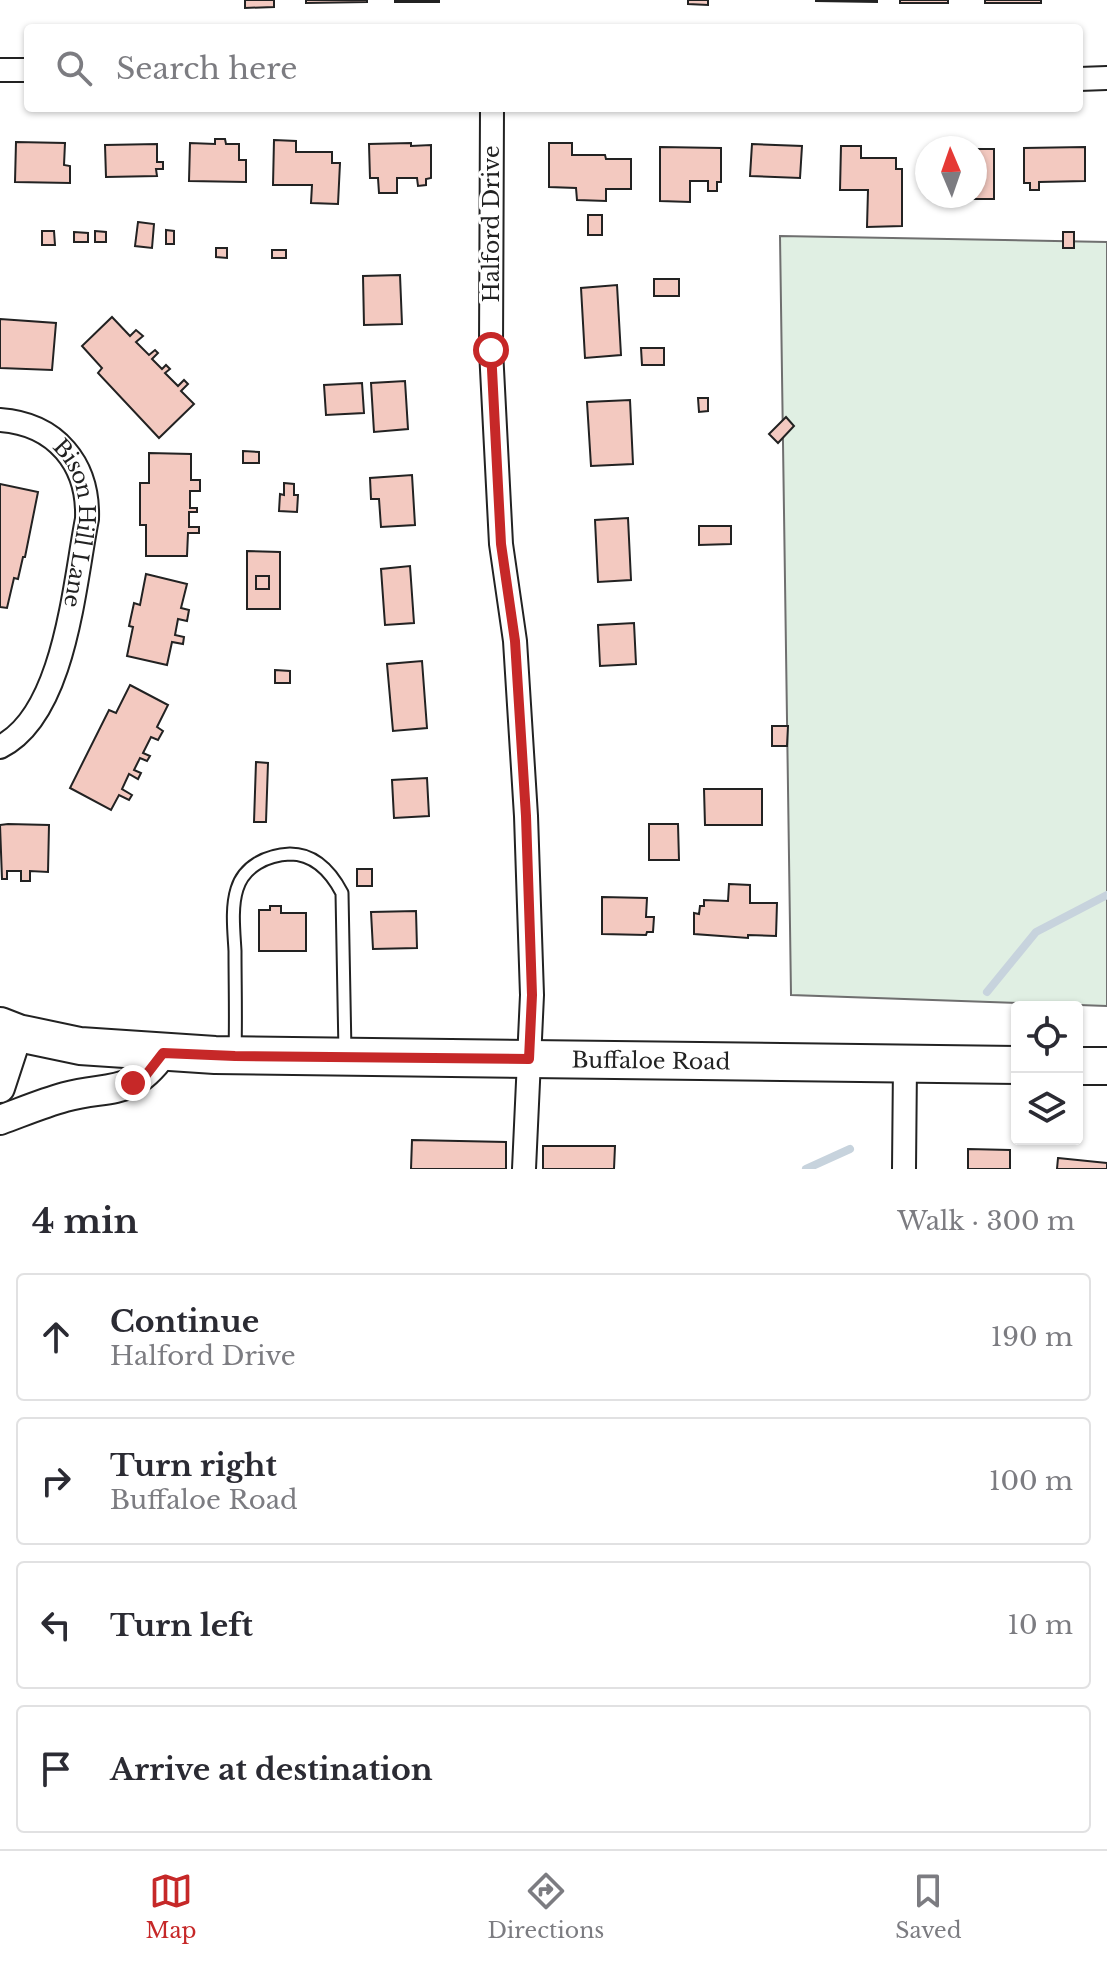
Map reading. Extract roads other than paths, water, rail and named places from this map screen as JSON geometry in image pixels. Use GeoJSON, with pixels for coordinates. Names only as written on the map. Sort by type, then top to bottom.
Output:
{"type":"FeatureCollection","features":[{"type":"Feature","properties":{"kind":"main road","name":"Buffaloe Road"},"geometry":{"type":"LineString","coordinates":[[9,1030],[80,1046],[235,1056],[1011,1065]]}},
{"type":"Feature","properties":{"kind":"main road"},"geometry":{"type":"LineString","coordinates":[[1083,1066],[1107,1066]]}},
{"type":"Feature","properties":{"kind":"street"},"geometry":{"type":"LineString","coordinates":[[0,70],[24,70]]}},
{"type":"Feature","properties":{"kind":"street"},"geometry":{"type":"LineString","coordinates":[[1083,79],[1107,78]]}},
{"type":"Feature","properties":{"kind":"street","name":"Halford Drive"},"geometry":{"type":"LineString","coordinates":[[492,112],[491,350],[501,544],[515,641],[526,816],[532,995],[524,1169]]}},
{"type":"Feature","properties":{"kind":"street","name":"Bison Hill Lane"},"geometry":{"type":"LineString","coordinates":[[0,420],[23,421],[58,443],[73,461],[88,498],[87,519],[58,668],[35,716],[22,732],[0,747]]}},
{"type":"Feature","properties":{"kind":"street"},"geometry":{"type":"LineString","coordinates":[[0,1088],[9,1030]]}},
{"type":"Feature","properties":{"kind":"street"},"geometry":{"type":"LineString","coordinates":[[0,1120],[63,1098],[117,1090],[146,1075],[163,1053]]}},
{"type":"Feature","properties":{"kind":"street"},"geometry":{"type":"LineString","coordinates":[[904,1169],[905,1064]]}},
{"type":"Feature","properties":{"kind":"lane"},"geometry":{"type":"LineString","coordinates":[[235,1056],[234,917],[237,888],[247,870],[263,859],[302,854],[334,877],[342,893],[345,1057]]}},
{"type":"Feature","properties":{"kind":"waterway"},"geometry":{"type":"LineString","coordinates":[[987,992],[1036,932],[1107,895]]}},
{"type":"Feature","properties":{"kind":"waterway"},"geometry":{"type":"LineString","coordinates":[[806,1169],[850,1149]]}}]}
